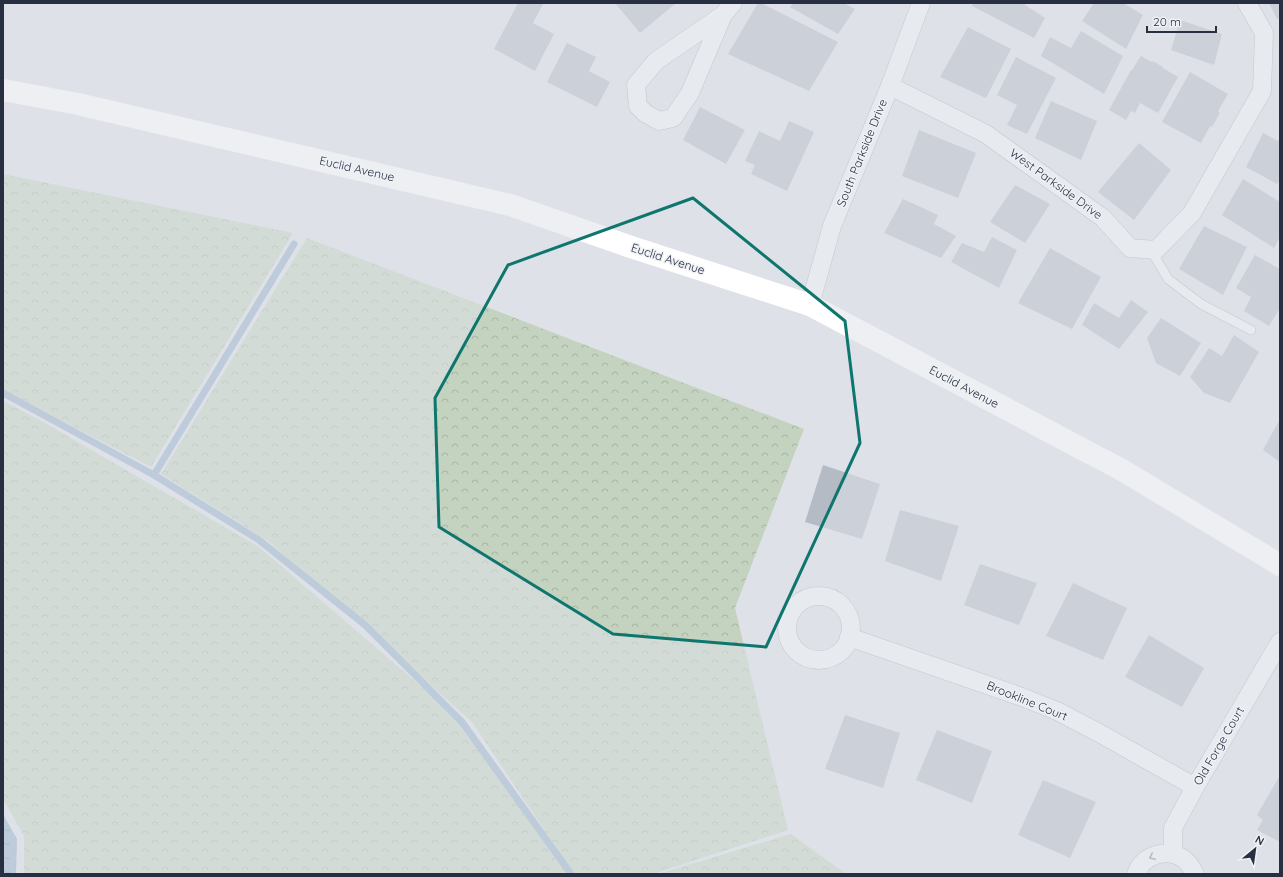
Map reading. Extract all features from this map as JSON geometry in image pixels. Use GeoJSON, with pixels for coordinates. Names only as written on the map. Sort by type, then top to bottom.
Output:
{"type":"FeatureCollection","features":[{"type":"Feature","properties":{"kind":"main road","name":"Euclid Avenue"},"geometry":{"type":"LineString","coordinates":[[3,90],[78,104],[510,205],[628,246],[810,305],[1122,470],[1280,565]]}},
{"type":"Feature","properties":{"kind":"street","name":"South Parkside Drive"},"geometry":{"type":"LineString","coordinates":[[810,305],[832,226],[890,86],[921,3]]}},
{"type":"Feature","properties":{"kind":"street"},"geometry":{"type":"LineString","coordinates":[[1151,250],[1156,250],[1192,213],[1262,91],[1264,33],[1247,3]]}},
{"type":"Feature","properties":{"kind":"street"},"geometry":{"type":"LineString","coordinates":[[728,9],[690,93],[673,118],[659,121],[645,113],[638,106],[636,85],[656,61],[728,9]]}},
{"type":"Feature","properties":{"kind":"street","name":"West Parkside Drive"},"geometry":{"type":"LineString","coordinates":[[890,86],[986,134],[1103,218],[1130,248],[1151,250]]}},
{"type":"Feature","properties":{"kind":"street","name":"Brookline Court"},"geometry":{"type":"LineString","coordinates":[[849,637],[1022,697],[1057,711],[1195,787]]}},
{"type":"Feature","properties":{"kind":"street","name":"Old Forge Court"},"geometry":{"type":"LineString","coordinates":[[1173,854],[1173,828],[1195,787],[1280,642]]}},
{"type":"Feature","properties":{"kind":"street"},"geometry":{"type":"LineString","coordinates":[[1136,874],[1144,861],[1163,853],[1173,854],[1183,858],[1190,865],[1195,874]]}},
{"type":"Feature","properties":{"kind":"lane"},"geometry":{"type":"LineString","coordinates":[[1151,250],[1168,279],[1201,304],[1251,330]]}},
{"type":"Feature","properties":{"kind":"highlighted area"},"geometry":{"type":"Polygon","coordinates":[[[693,198],[845,321],[860,443],[766,647],[613,634],[439,527],[435,398],[508,265],[693,198]]]}},
{"type":"Feature","properties":{"kind":"green space"},"geometry":{"type":"Polygon","coordinates":[[[3,174],[293,233],[151,467],[3,390],[3,174]]]}},
{"type":"Feature","properties":{"kind":"green space"},"geometry":{"type":"Polygon","coordinates":[[[307,238],[804,429],[735,608],[788,830],[653,874],[574,874],[472,722],[268,541],[161,474],[307,238]]]}},
{"type":"Feature","properties":{"kind":"green space"},"geometry":{"type":"Polygon","coordinates":[[[3,401],[38,419],[259,547],[458,718],[567,874],[24,874],[24,836],[3,799],[3,401]]]}},
{"type":"Feature","properties":{"kind":"green space"},"geometry":{"type":"Polygon","coordinates":[[[791,834],[846,874],[658,874],[791,834]]]}},
{"type":"Feature","properties":{"kind":"water"},"geometry":{"type":"Polygon","coordinates":[[[3,814],[17,839],[16,874],[3,874],[3,814]]]}},
{"type":"Feature","properties":{"kind":"building"},"geometry":{"type":"Polygon","coordinates":[[[518,3],[543,4],[533,23],[554,34],[535,71],[494,49],[518,3]]]}},
{"type":"Feature","properties":{"kind":"building"},"geometry":{"type":"Polygon","coordinates":[[[615,3],[676,3],[640,33],[615,3]]]}},
{"type":"Feature","properties":{"kind":"building"},"geometry":{"type":"Polygon","coordinates":[[[758,3],[761,3],[838,42],[809,91],[728,54],[758,3]]]}},
{"type":"Feature","properties":{"kind":"building"},"geometry":{"type":"Polygon","coordinates":[[[793,3],[844,3],[855,9],[838,34],[790,7],[793,3]]]}},
{"type":"Feature","properties":{"kind":"building"},"geometry":{"type":"Polygon","coordinates":[[[973,3],[1026,3],[1025,5],[1045,18],[1034,38],[972,6],[973,3]]]}},
{"type":"Feature","properties":{"kind":"building"},"geometry":{"type":"Polygon","coordinates":[[[1094,3],[1123,3],[1143,15],[1126,49],[1082,21],[1094,3]]]}},
{"type":"Feature","properties":{"kind":"building"},"geometry":{"type":"Polygon","coordinates":[[[1269,3],[1280,3],[1280,18],[1277,19],[1269,3]]]}},
{"type":"Feature","properties":{"kind":"building"},"geometry":{"type":"Polygon","coordinates":[[[1180,20],[1222,34],[1214,65],[1171,50],[1180,20]]]}},
{"type":"Feature","properties":{"kind":"building"},"geometry":{"type":"Polygon","coordinates":[[[968,27],[1011,49],[986,98],[940,77],[968,27]]]}},
{"type":"Feature","properties":{"kind":"building"},"geometry":{"type":"Polygon","coordinates":[[[1081,31],[1123,56],[1104,94],[1041,56],[1050,37],[1071,48],[1081,31]]]}},
{"type":"Feature","properties":{"kind":"building"},"geometry":{"type":"Polygon","coordinates":[[[567,43],[596,57],[589,71],[610,82],[597,107],[547,82],[567,43]]]}},
{"type":"Feature","properties":{"kind":"building"},"geometry":{"type":"Polygon","coordinates":[[[1141,56],[1152,62],[1153,61],[1178,77],[1158,113],[1140,103],[1135,113],[1131,111],[1126,120],[1109,110],[1131,70],[1141,56]]]}},
{"type":"Feature","properties":{"kind":"building"},"geometry":{"type":"Polygon","coordinates":[[[1016,57],[1056,78],[1027,134],[1007,125],[1017,105],[997,95],[1016,57]]]}},
{"type":"Feature","properties":{"kind":"building"},"geometry":{"type":"Polygon","coordinates":[[[1190,72],[1228,94],[1218,111],[1220,113],[1212,127],[1210,126],[1201,143],[1162,122],[1190,72]]]}},
{"type":"Feature","properties":{"kind":"building"},"geometry":{"type":"Polygon","coordinates":[[[1051,101],[1097,121],[1081,160],[1035,138],[1051,101]]]}},
{"type":"Feature","properties":{"kind":"building"},"geometry":{"type":"Polygon","coordinates":[[[700,107],[745,130],[726,164],[683,140],[700,107]]]}},
{"type":"Feature","properties":{"kind":"building"},"geometry":{"type":"Polygon","coordinates":[[[789,121],[814,132],[787,191],[751,174],[755,165],[745,161],[759,131],[780,141],[789,121]]]}},
{"type":"Feature","properties":{"kind":"building"},"geometry":{"type":"Polygon","coordinates":[[[919,130],[976,153],[958,198],[902,176],[919,130]]]}},
{"type":"Feature","properties":{"kind":"building"},"geometry":{"type":"Polygon","coordinates":[[[1263,133],[1278,141],[1280,137],[1280,179],[1277,184],[1246,167],[1263,133]]]}},
{"type":"Feature","properties":{"kind":"building"},"geometry":{"type":"Polygon","coordinates":[[[1139,143],[1171,170],[1134,220],[1098,192],[1139,143]]]}},
{"type":"Feature","properties":{"kind":"building"},"geometry":{"type":"Polygon","coordinates":[[[1243,179],[1280,202],[1280,237],[1274,248],[1222,215],[1243,179]]]}},
{"type":"Feature","properties":{"kind":"building"},"geometry":{"type":"Polygon","coordinates":[[[1015,185],[1050,204],[1025,243],[990,222],[1015,185]]]}},
{"type":"Feature","properties":{"kind":"building"},"geometry":{"type":"Polygon","coordinates":[[[903,199],[938,215],[934,224],[956,236],[941,258],[884,233],[903,199]]]}},
{"type":"Feature","properties":{"kind":"building"},"geometry":{"type":"Polygon","coordinates":[[[1204,226],[1247,247],[1223,295],[1179,269],[1204,226]]]}},
{"type":"Feature","properties":{"kind":"building"},"geometry":{"type":"Polygon","coordinates":[[[992,237],[1017,250],[999,288],[951,262],[962,243],[984,252],[992,237]]]}},
{"type":"Feature","properties":{"kind":"building"},"geometry":{"type":"Polygon","coordinates":[[[1050,248],[1101,277],[1072,329],[1018,303],[1050,248]]]}},
{"type":"Feature","properties":{"kind":"building"},"geometry":{"type":"Polygon","coordinates":[[[1255,255],[1280,269],[1280,308],[1269,326],[1244,311],[1251,297],[1236,288],[1255,255]]]}},
{"type":"Feature","properties":{"kind":"building"},"geometry":{"type":"Polygon","coordinates":[[[1131,300],[1148,312],[1119,349],[1082,325],[1094,303],[1119,318],[1131,300]]]}},
{"type":"Feature","properties":{"kind":"building"},"geometry":{"type":"Polygon","coordinates":[[[1161,318],[1201,343],[1180,376],[1156,363],[1147,338],[1161,318]]]}},
{"type":"Feature","properties":{"kind":"building"},"geometry":{"type":"Polygon","coordinates":[[[1234,335],[1259,352],[1230,403],[1204,393],[1190,377],[1209,348],[1222,356],[1234,335]]]}},
{"type":"Feature","properties":{"kind":"building"},"geometry":{"type":"Polygon","coordinates":[[[1280,419],[1280,462],[1263,450],[1280,419]]]}},
{"type":"Feature","properties":{"kind":"building"},"geometry":{"type":"Polygon","coordinates":[[[823,465],[880,484],[862,539],[805,522],[823,465]]]}},
{"type":"Feature","properties":{"kind":"building"},"geometry":{"type":"Polygon","coordinates":[[[900,510],[959,526],[941,581],[885,561],[900,510]]]}},
{"type":"Feature","properties":{"kind":"building"},"geometry":{"type":"Polygon","coordinates":[[[980,564],[1037,583],[1019,625],[964,605],[980,564]]]}},
{"type":"Feature","properties":{"kind":"building"},"geometry":{"type":"Polygon","coordinates":[[[1073,583],[1127,608],[1103,660],[1046,636],[1073,583]]]}},
{"type":"Feature","properties":{"kind":"building"},"geometry":{"type":"Polygon","coordinates":[[[1149,635],[1204,668],[1182,707],[1125,677],[1149,635]]]}},
{"type":"Feature","properties":{"kind":"building"},"geometry":{"type":"Polygon","coordinates":[[[845,715],[900,733],[883,788],[825,769],[845,715]]]}},
{"type":"Feature","properties":{"kind":"building"},"geometry":{"type":"Polygon","coordinates":[[[937,730],[992,751],[972,803],[916,780],[937,730]]]}},
{"type":"Feature","properties":{"kind":"building"},"geometry":{"type":"Polygon","coordinates":[[[1280,775],[1280,842],[1257,830],[1263,820],[1257,815],[1280,775]]]}},
{"type":"Feature","properties":{"kind":"building"},"geometry":{"type":"Polygon","coordinates":[[[1043,780],[1096,802],[1070,858],[1018,835],[1043,780]]]}},
{"type":"Feature","properties":{"kind":"waterway"},"geometry":{"type":"LineString","coordinates":[[154,475],[294,244]]}},
{"type":"Feature","properties":{"kind":"waterway"},"geometry":{"type":"LineString","coordinates":[[3,393],[154,475],[259,540],[365,625],[462,722],[571,874]]}}]}
